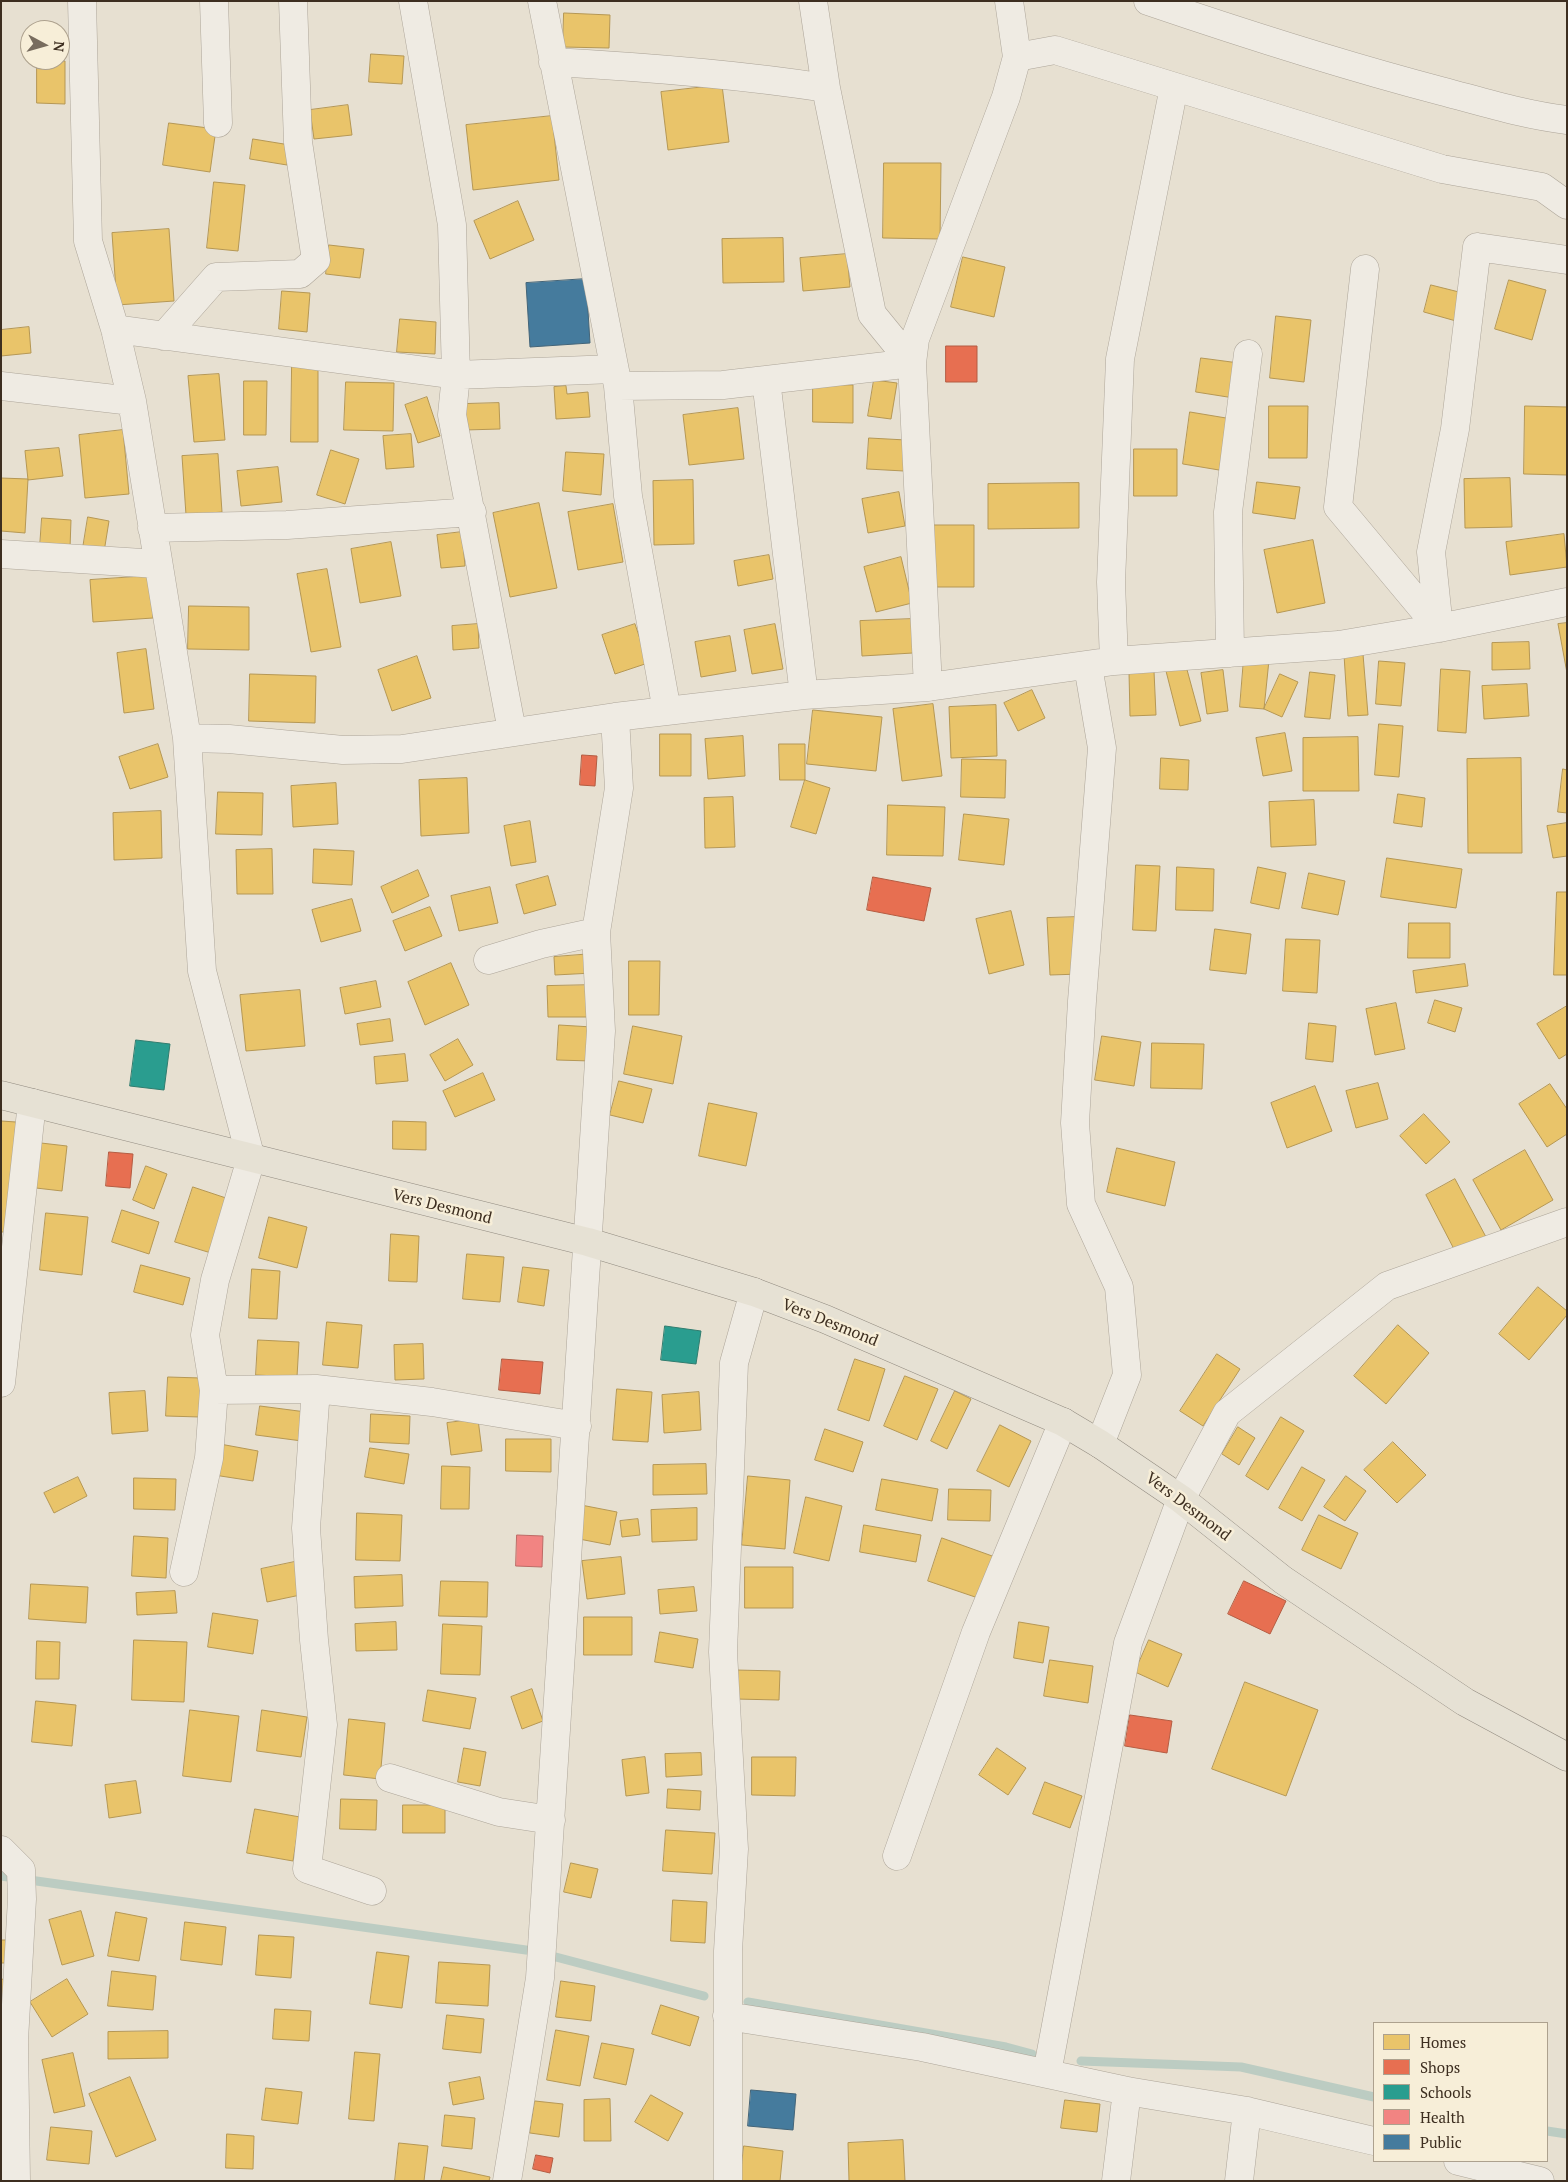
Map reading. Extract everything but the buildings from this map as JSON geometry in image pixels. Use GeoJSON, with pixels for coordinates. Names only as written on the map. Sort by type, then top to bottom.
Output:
{"type":"FeatureCollection","features":[{"type":"Feature","properties":{"kind":"main road","name":"Vers Desmond"},"geometry":{"type":"LineString","coordinates":[[1,1095],[588,1242],[754,1292],[825,1319],[1063,1422],[1100,1444],[1181,1499],[1283,1580],[1465,1702],[1567,1757]]}},
{"type":"Feature","properties":{"kind":"street"},"geometry":{"type":"LineString","coordinates":[[82,1],[88,241],[115,329],[132,401],[186,738],[202,971],[251,1159],[215,1280],[205,1335],[214,1390],[209,1458],[184,1572]]}},
{"type":"Feature","properties":{"kind":"street"},"geometry":{"type":"LineString","coordinates":[[214,1],[218,123]]}},
{"type":"Feature","properties":{"kind":"street"},"geometry":{"type":"LineString","coordinates":[[164,336],[216,277],[300,274],[316,260],[298,142],[293,1]]}},
{"type":"Feature","properties":{"kind":"street"},"geometry":{"type":"LineString","coordinates":[[413,1],[452,225],[456,375],[452,415],[472,512],[512,731]]}},
{"type":"Feature","properties":{"kind":"street"},"geometry":{"type":"LineString","coordinates":[[542,1],[616,377],[628,496],[667,711]]}},
{"type":"Feature","properties":{"kind":"street"},"geometry":{"type":"LineString","coordinates":[[813,1],[826,88],[872,314],[912,363]]}},
{"type":"Feature","properties":{"kind":"street"},"geometry":{"type":"LineString","coordinates":[[928,687],[912,363],[915,339],[1006,97],[1017,57],[1009,1]]}},
{"type":"Feature","properties":{"kind":"street"},"geometry":{"type":"LineString","coordinates":[[1148,1],[1260,39],[1407,82],[1539,116],[1567,120]]}},
{"type":"Feature","properties":{"kind":"street"},"geometry":{"type":"LineString","coordinates":[[1017,57],[1054,50],[1442,169],[1542,187],[1567,205]]}},
{"type":"Feature","properties":{"kind":"street"},"geometry":{"type":"LineString","coordinates":[[553,62],[640,67],[783,81],[826,88]]}},
{"type":"Feature","properties":{"kind":"street"},"geometry":{"type":"LineString","coordinates":[[1114,661],[1111,582],[1120,358],[1174,87]]}},
{"type":"Feature","properties":{"kind":"street"},"geometry":{"type":"LineString","coordinates":[[1438,628],[1431,552],[1455,429],[1477,247],[1567,260]]}},
{"type":"Feature","properties":{"kind":"street"},"geometry":{"type":"LineString","coordinates":[[1365,269],[1338,507],[1438,628]]}},
{"type":"Feature","properties":{"kind":"street"},"geometry":{"type":"LineString","coordinates":[[115,329],[456,375],[616,377],[723,385],[912,363]]}},
{"type":"Feature","properties":{"kind":"street"},"geometry":{"type":"LineString","coordinates":[[1230,653],[1228,512],[1248,354]]}},
{"type":"Feature","properties":{"kind":"street"},"geometry":{"type":"LineString","coordinates":[[766,380],[804,696]]}},
{"type":"Feature","properties":{"kind":"street"},"geometry":{"type":"LineString","coordinates":[[1,386],[132,401]]}},
{"type":"Feature","properties":{"kind":"street"},"geometry":{"type":"LineString","coordinates":[[152,528],[287,525],[472,512]]}},
{"type":"Feature","properties":{"kind":"street"},"geometry":{"type":"LineString","coordinates":[[1,554],[158,564]]}},
{"type":"Feature","properties":{"kind":"street"},"geometry":{"type":"LineString","coordinates":[[186,738],[229,739],[343,750],[402,749],[615,717],[804,696],[928,687],[1114,661],[1339,645],[1438,628],[1567,602]]}},
{"type":"Feature","properties":{"kind":"street"},"geometry":{"type":"LineString","coordinates":[[1088,666],[1102,748],[1082,1001],[1075,1123],[1081,1204],[1119,1287],[1127,1375],[1100,1444]]}},
{"type":"Feature","properties":{"kind":"street"},"geometry":{"type":"LineString","coordinates":[[507,2181],[541,1956],[551,1820],[554,1738],[566,1596],[601,1031],[596,932],[619,788],[615,717]]}},
{"type":"Feature","properties":{"kind":"street"},"geometry":{"type":"LineString","coordinates":[[488,960],[541,944],[596,932]]}},
{"type":"Feature","properties":{"kind":"street"},"geometry":{"type":"LineString","coordinates":[[1,1383],[4,1326],[32,1103]]}},
{"type":"Feature","properties":{"kind":"street"},"geometry":{"type":"LineString","coordinates":[[1047,2073],[1128,1643],[1181,1499],[1228,1413],[1388,1286],[1567,1222]]}},
{"type":"Feature","properties":{"kind":"street"},"geometry":{"type":"LineString","coordinates":[[728,2181],[728,1951],[734,1849],[723,1652],[734,1364],[754,1292]]}},
{"type":"Feature","properties":{"kind":"street"},"geometry":{"type":"LineString","coordinates":[[214,1390],[316,1389],[432,1402],[577,1426]]}},
{"type":"Feature","properties":{"kind":"street"},"geometry":{"type":"LineString","coordinates":[[316,1389],[306,1528],[314,1640],[323,1725],[307,1869],[372,1891]]}},
{"type":"Feature","properties":{"kind":"street"},"geometry":{"type":"LineString","coordinates":[[897,1856],[976,1632],[1063,1422]]}},
{"type":"Feature","properties":{"kind":"street"},"geometry":{"type":"LineString","coordinates":[[390,1778],[499,1812],[551,1820]]}},
{"type":"Feature","properties":{"kind":"street"},"geometry":{"type":"LineString","coordinates":[[1,1850],[21,1870],[15,1906],[8,2039],[16,2181]]}},
{"type":"Feature","properties":{"kind":"street"},"geometry":{"type":"LineString","coordinates":[[728,2016],[922,2047],[1127,2090],[1247,2111],[1373,2141]]}},
{"type":"Feature","properties":{"kind":"street"},"geometry":{"type":"LineString","coordinates":[[1116,2181],[1127,2090]]}},
{"type":"Feature","properties":{"kind":"street"},"geometry":{"type":"LineString","coordinates":[[1239,2181],[1247,2111]]}},
{"type":"Feature","properties":{"kind":"street"},"geometry":{"type":"LineString","coordinates":[[1462,2162],[1529,2179]]}},
{"type":"Feature","properties":{"kind":"waterway"},"geometry":{"type":"LineString","coordinates":[[1,1876],[533,1951],[704,1996]]}},
{"type":"Feature","properties":{"kind":"waterway"},"geometry":{"type":"LineString","coordinates":[[748,2002],[1006,2047],[1032,2054]]}},
{"type":"Feature","properties":{"kind":"waterway"},"geometry":{"type":"LineString","coordinates":[[1081,2061],[1241,2067],[1373,2097]]}},
{"type":"Feature","properties":{"kind":"waterway"},"geometry":{"type":"LineString","coordinates":[[1548,2131],[1567,2134]]}}]}
